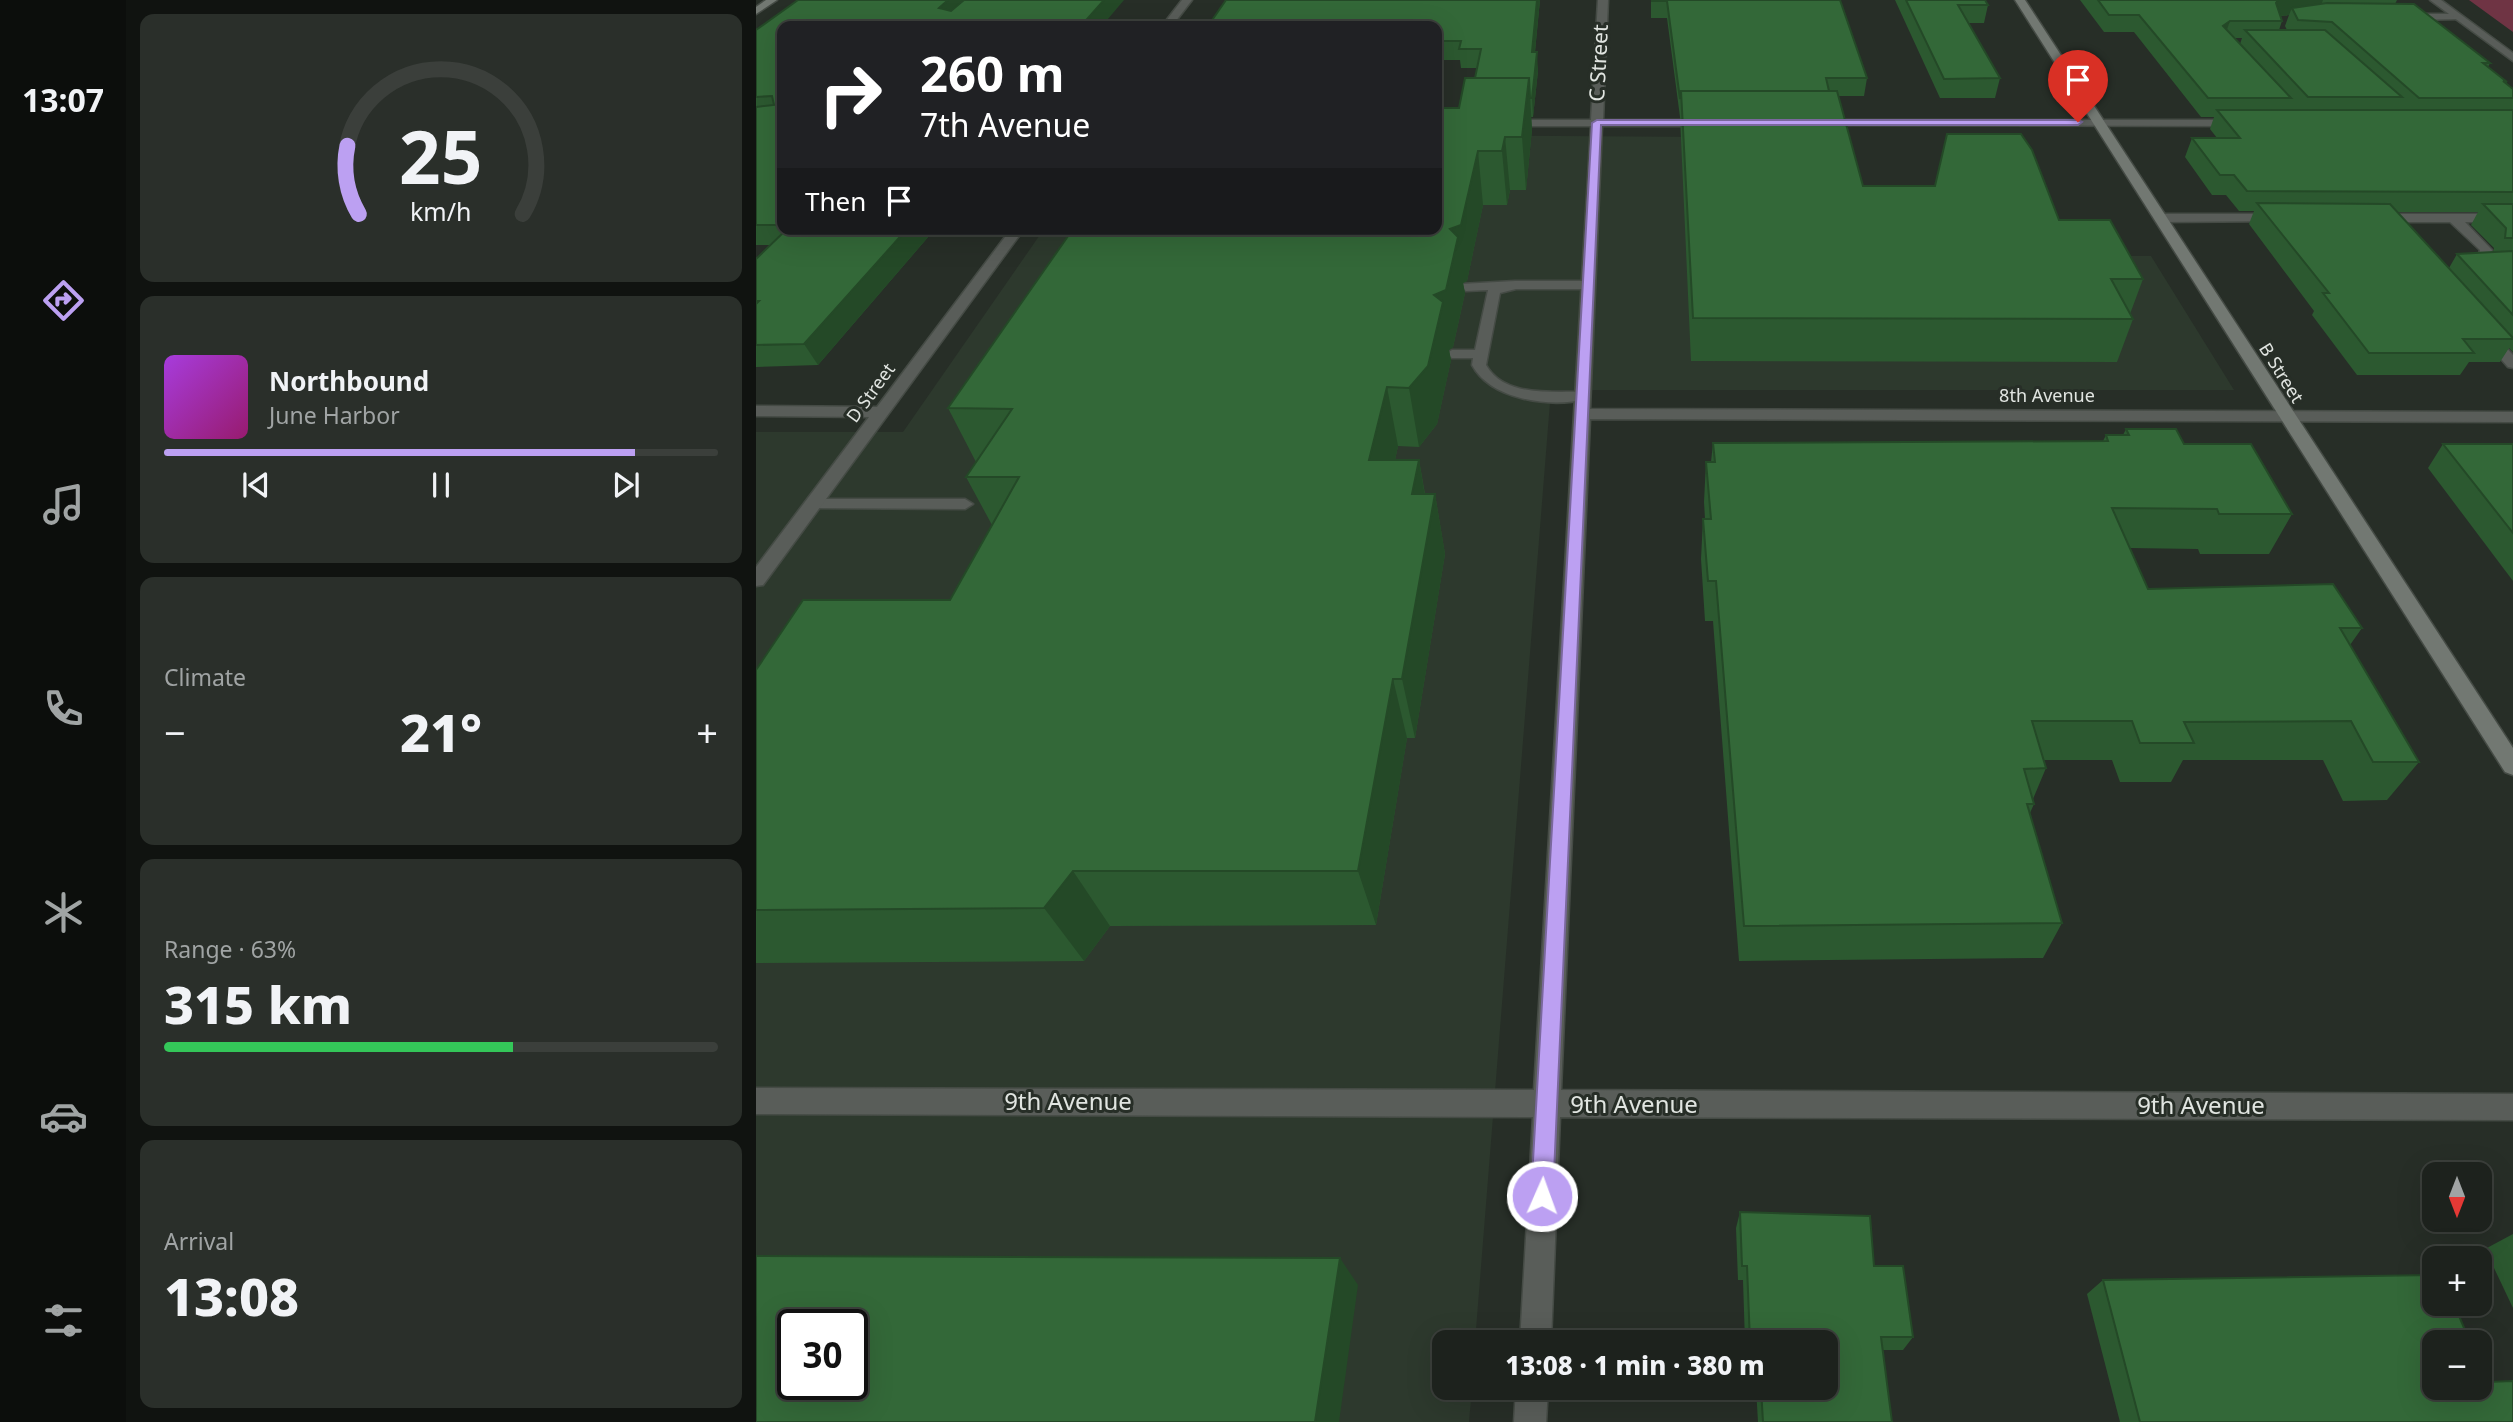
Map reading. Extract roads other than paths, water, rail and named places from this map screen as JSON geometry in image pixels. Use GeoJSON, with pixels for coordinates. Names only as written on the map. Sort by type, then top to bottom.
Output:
{"type":"FeatureCollection","features":[{"type":"Feature","properties":{"kind":"street"},"geometry":{"type":"LineString","coordinates":[[756,11],[772,0]]}},
{"type":"Feature","properties":{"kind":"street"},"geometry":{"type":"LineString","coordinates":[[1171,21],[1187,0]]}},
{"type":"Feature","properties":{"kind":"street","name":"C Street"},"geometry":{"type":"LineString","coordinates":[[1536,1330],[1603,0]]}},
{"type":"Feature","properties":{"kind":"street","name":"B Street"},"geometry":{"type":"LineString","coordinates":[[2020,0],[2513,766]]}},
{"type":"Feature","properties":{"kind":"street"},"geometry":{"type":"LineString","coordinates":[[2435,0],[2513,58]]}},
{"type":"Feature","properties":{"kind":"street"},"geometry":{"type":"LineString","coordinates":[[1492,123],[1717,123]]}},
{"type":"Feature","properties":{"kind":"street"},"geometry":{"type":"LineString","coordinates":[[1799,123],[2255,123]]}},
{"type":"Feature","properties":{"kind":"street","name":"D Street"},"geometry":{"type":"LineString","coordinates":[[756,580],[1014,235]]}},
{"type":"Feature","properties":{"kind":"street","name":"8th Avenue"},"geometry":{"type":"LineString","coordinates":[[1582,405],[2513,417]]}},
{"type":"Feature","properties":{"kind":"street"},"geometry":{"type":"LineString","coordinates":[[756,411],[881,412]]}},
{"type":"Feature","properties":{"kind":"street","name":"9th Avenue"},"geometry":{"type":"LineString","coordinates":[[756,1101],[2513,1107]]}},
{"type":"Feature","properties":{"kind":"street"},"geometry":{"type":"LineString","coordinates":[[1530,1422],[1531,1400]]}},
{"type":"Feature","properties":{"kind":"lane"},"geometry":{"type":"LineString","coordinates":[[2397,16],[2458,17]]}},
{"type":"Feature","properties":{"kind":"lane"},"geometry":{"type":"LineString","coordinates":[[2162,218],[2286,218]]}},
{"type":"Feature","properties":{"kind":"lane"},"geometry":{"type":"LineString","coordinates":[[2363,218],[2513,218]]}},
{"type":"Feature","properties":{"kind":"lane"},"geometry":{"type":"LineString","coordinates":[[2383,218],[2396,232]]}},
{"type":"Feature","properties":{"kind":"lane"},"geometry":{"type":"LineString","coordinates":[[2453,218],[2486,250],[2482,265]]}},
{"type":"Feature","properties":{"kind":"lane"},"geometry":{"type":"LineString","coordinates":[[1466,287],[1588,285]]}},
{"type":"Feature","properties":{"kind":"lane"},"geometry":{"type":"LineString","coordinates":[[1505,286],[1493,296],[1479,365],[1482,375],[1494,384],[1582,405]]}},
{"type":"Feature","properties":{"kind":"lane"},"geometry":{"type":"LineString","coordinates":[[2476,324],[2513,364]]}},
{"type":"Feature","properties":{"kind":"lane"},"geometry":{"type":"LineString","coordinates":[[1452,354],[1481,354]]}},
{"type":"Feature","properties":{"kind":"lane"},"geometry":{"type":"LineString","coordinates":[[814,504],[965,504]]}}]}
